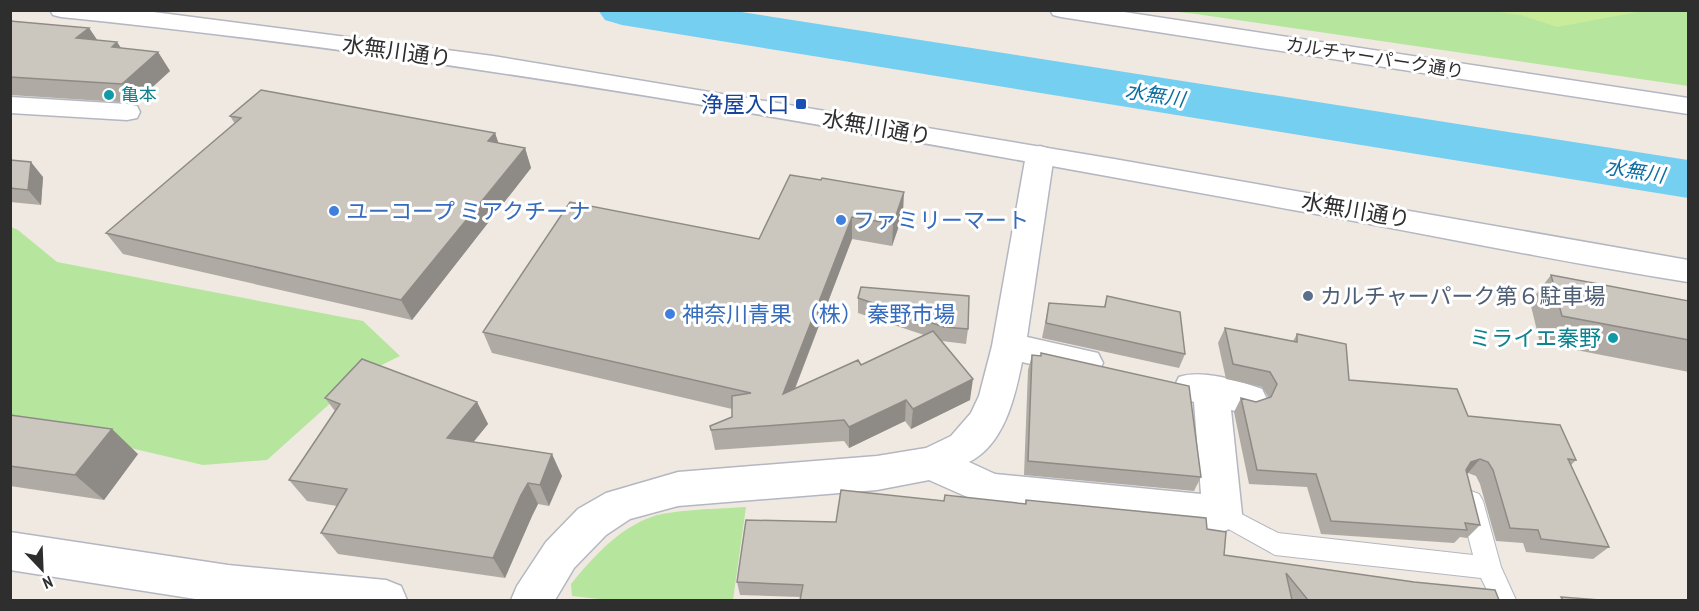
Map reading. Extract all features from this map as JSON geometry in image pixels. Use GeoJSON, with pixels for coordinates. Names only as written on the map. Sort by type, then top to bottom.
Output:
{"type":"FeatureCollection","features":[{"type":"Feature","properties":{"kind":"street","name":"水無川通り"},"geometry":{"type":"LineString","coordinates":[[61,10],[153,19],[450,57],[667,90],[1295,199],[1689,271]]}},
{"type":"Feature","properties":{"kind":"street","name":"カルチャーパーク通り"},"geometry":{"type":"LineString","coordinates":[[1061,10],[1111,14],[1689,106]]}},
{"type":"Feature","properties":{"kind":"street"},"geometry":{"type":"LineString","coordinates":[[10,105],[127,112]]}},
{"type":"Feature","properties":{"kind":"street"},"geometry":{"type":"LineString","coordinates":[[532,600],[560,555],[592,522],[620,505],[678,489],[877,473],[932,463],[964,447],[985,423],[997,396],[1009,346],[1040,155]]}},
{"type":"Feature","properties":{"kind":"street"},"geometry":{"type":"LineString","coordinates":[[1009,346],[1121,371]]}},
{"type":"Feature","properties":{"kind":"street"},"geometry":{"type":"LineString","coordinates":[[1166,381],[1249,399]]}},
{"type":"Feature","properties":{"kind":"street"},"geometry":{"type":"LineString","coordinates":[[932,463],[992,491],[1222,514],[1211,391]]}},
{"type":"Feature","properties":{"kind":"street"},"geometry":{"type":"LineString","coordinates":[[10,551],[228,585],[386,600]]}},
{"type":"Feature","properties":{"kind":"lane"},"geometry":{"type":"LineString","coordinates":[[1467,486],[1489,568],[1504,600]]}},
{"type":"Feature","properties":{"kind":"lane"},"geometry":{"type":"LineString","coordinates":[[1222,514],[1275,544],[1489,568]]}},
{"type":"Feature","properties":{"kind":"green space"},"geometry":{"type":"Polygon","coordinates":[[[1643,10],[1557,27],[1520,15],[1490,11],[1643,10]]]}},
{"type":"Feature","properties":{"kind":"green space"},"geometry":{"type":"Polygon","coordinates":[[[1169,11],[1688,11],[1688,86],[1196,14],[1169,11]]]}},
{"type":"Feature","properties":{"kind":"green space"},"geometry":{"type":"Polygon","coordinates":[[[11,227],[18,230],[57,262],[363,321],[400,356],[363,374],[267,460],[203,465],[11,420],[11,227]]]}},
{"type":"Feature","properties":{"kind":"green space"},"geometry":{"type":"Polygon","coordinates":[[[746,507],[733,600],[608,600],[572,596],[571,584],[580,573],[611,541],[635,524],[672,512],[746,507]]]}},
{"type":"Feature","properties":{"kind":"building"},"geometry":{"type":"Polygon","coordinates":[[[10,21],[89,28],[76,38],[117,42],[112,47],[158,52],[122,84],[10,77],[10,21]]]}},
{"type":"Feature","properties":{"kind":"building","name":"ユーコープ ミアクチーナ"},"geometry":{"type":"Polygon","coordinates":[[[261,90],[495,133],[488,141],[525,148],[401,300],[106,233],[241,118],[230,116],[261,90]]]}},
{"type":"Feature","properties":{"kind":"building"},"geometry":{"type":"Polygon","coordinates":[[[10,160],[31,162],[28,190],[10,188],[10,160]]]}},
{"type":"Feature","properties":{"kind":"building"},"geometry":{"type":"Polygon","coordinates":[[[790,175],[904,192],[893,224],[852,217],[783,394],[858,360],[861,365],[933,331],[973,379],[913,409],[906,400],[849,427],[844,420],[711,430],[710,426],[732,417],[732,396],[751,393],[483,332],[570,202],[759,239],[790,175]]]}},
{"type":"Feature","properties":{"kind":"building"},"geometry":{"type":"Polygon","coordinates":[[[1551,275],[1689,301],[1689,340],[1562,316],[1551,275]]]}},
{"type":"Feature","properties":{"kind":"building"},"geometry":{"type":"Polygon","coordinates":[[[861,287],[969,296],[968,329],[944,327],[858,298],[861,287]]]}},
{"type":"Feature","properties":{"kind":"building"},"geometry":{"type":"Polygon","coordinates":[[[1107,296],[1180,312],[1185,354],[1046,323],[1049,303],[1105,307],[1107,296]]]}},
{"type":"Feature","properties":{"kind":"building"},"geometry":{"type":"Polygon","coordinates":[[[1225,328],[1297,342],[1297,334],[1346,344],[1349,380],[1457,389],[1468,416],[1560,425],[1576,460],[1568,459],[1609,547],[1541,539],[1538,530],[1510,528],[1493,470],[1488,462],[1480,459],[1471,462],[1466,470],[1480,525],[1465,523],[1467,530],[1331,521],[1316,474],[1257,470],[1241,398],[1256,402],[1271,397],[1277,384],[1270,372],[1233,364],[1225,328]]]}},
{"type":"Feature","properties":{"kind":"building"},"geometry":{"type":"Polygon","coordinates":[[[1041,353],[1189,386],[1201,477],[1028,461],[1032,355],[1041,356],[1041,353]]]}},
{"type":"Feature","properties":{"kind":"building"},"geometry":{"type":"Polygon","coordinates":[[[362,359],[477,402],[447,438],[552,454],[540,485],[528,483],[521,495],[493,558],[321,533],[347,489],[289,480],[340,404],[325,398],[362,359]]]}},
{"type":"Feature","properties":{"kind":"building"},"geometry":{"type":"Polygon","coordinates":[[[10,415],[112,429],[75,475],[10,466],[10,415]]]}},
{"type":"Feature","properties":{"kind":"building"},"geometry":{"type":"Polygon","coordinates":[[[841,490],[944,501],[945,495],[1026,504],[1026,500],[1206,518],[1207,529],[1226,532],[1224,555],[1414,582],[1495,590],[1499,600],[1308,600],[1286,573],[1292,600],[800,600],[803,585],[737,582],[746,520],[836,522],[841,490]]]}},
{"type":"Feature","properties":{"kind":"building"},"geometry":{"type":"Polygon","coordinates":[[[1561,597],[1600,600],[1563,600],[1561,597]]]}},
{"type":"Feature","properties":{"kind":"waterway","name":"水無川"},"geometry":{"type":"LineString","coordinates":[[622,10],[1688,179]]}},
{"type":"Feature","properties":{"kind":"place","name":"亀本"},"geometry":{"type":"Point","coordinates":[109,95]}},
{"type":"Feature","properties":{"kind":"place","name":"浄屋入口"},"geometry":{"type":"Point","coordinates":[801,104]}},
{"type":"Feature","properties":{"kind":"place","name":"ユーコープ ミアクチーナ"},"geometry":{"type":"Point","coordinates":[334,211]}},
{"type":"Feature","properties":{"kind":"place","name":"ファミリーマート"},"geometry":{"type":"Point","coordinates":[841,220]}},
{"type":"Feature","properties":{"kind":"place","name":"カルチャーパーク第６駐車場"},"geometry":{"type":"Point","coordinates":[1308,296]}},
{"type":"Feature","properties":{"kind":"place","name":"神奈川青果 （株） 秦野市場"},"geometry":{"type":"Point","coordinates":[670,314]}},
{"type":"Feature","properties":{"kind":"place","name":"ミライエ秦野"},"geometry":{"type":"Point","coordinates":[1613,338]}}]}
